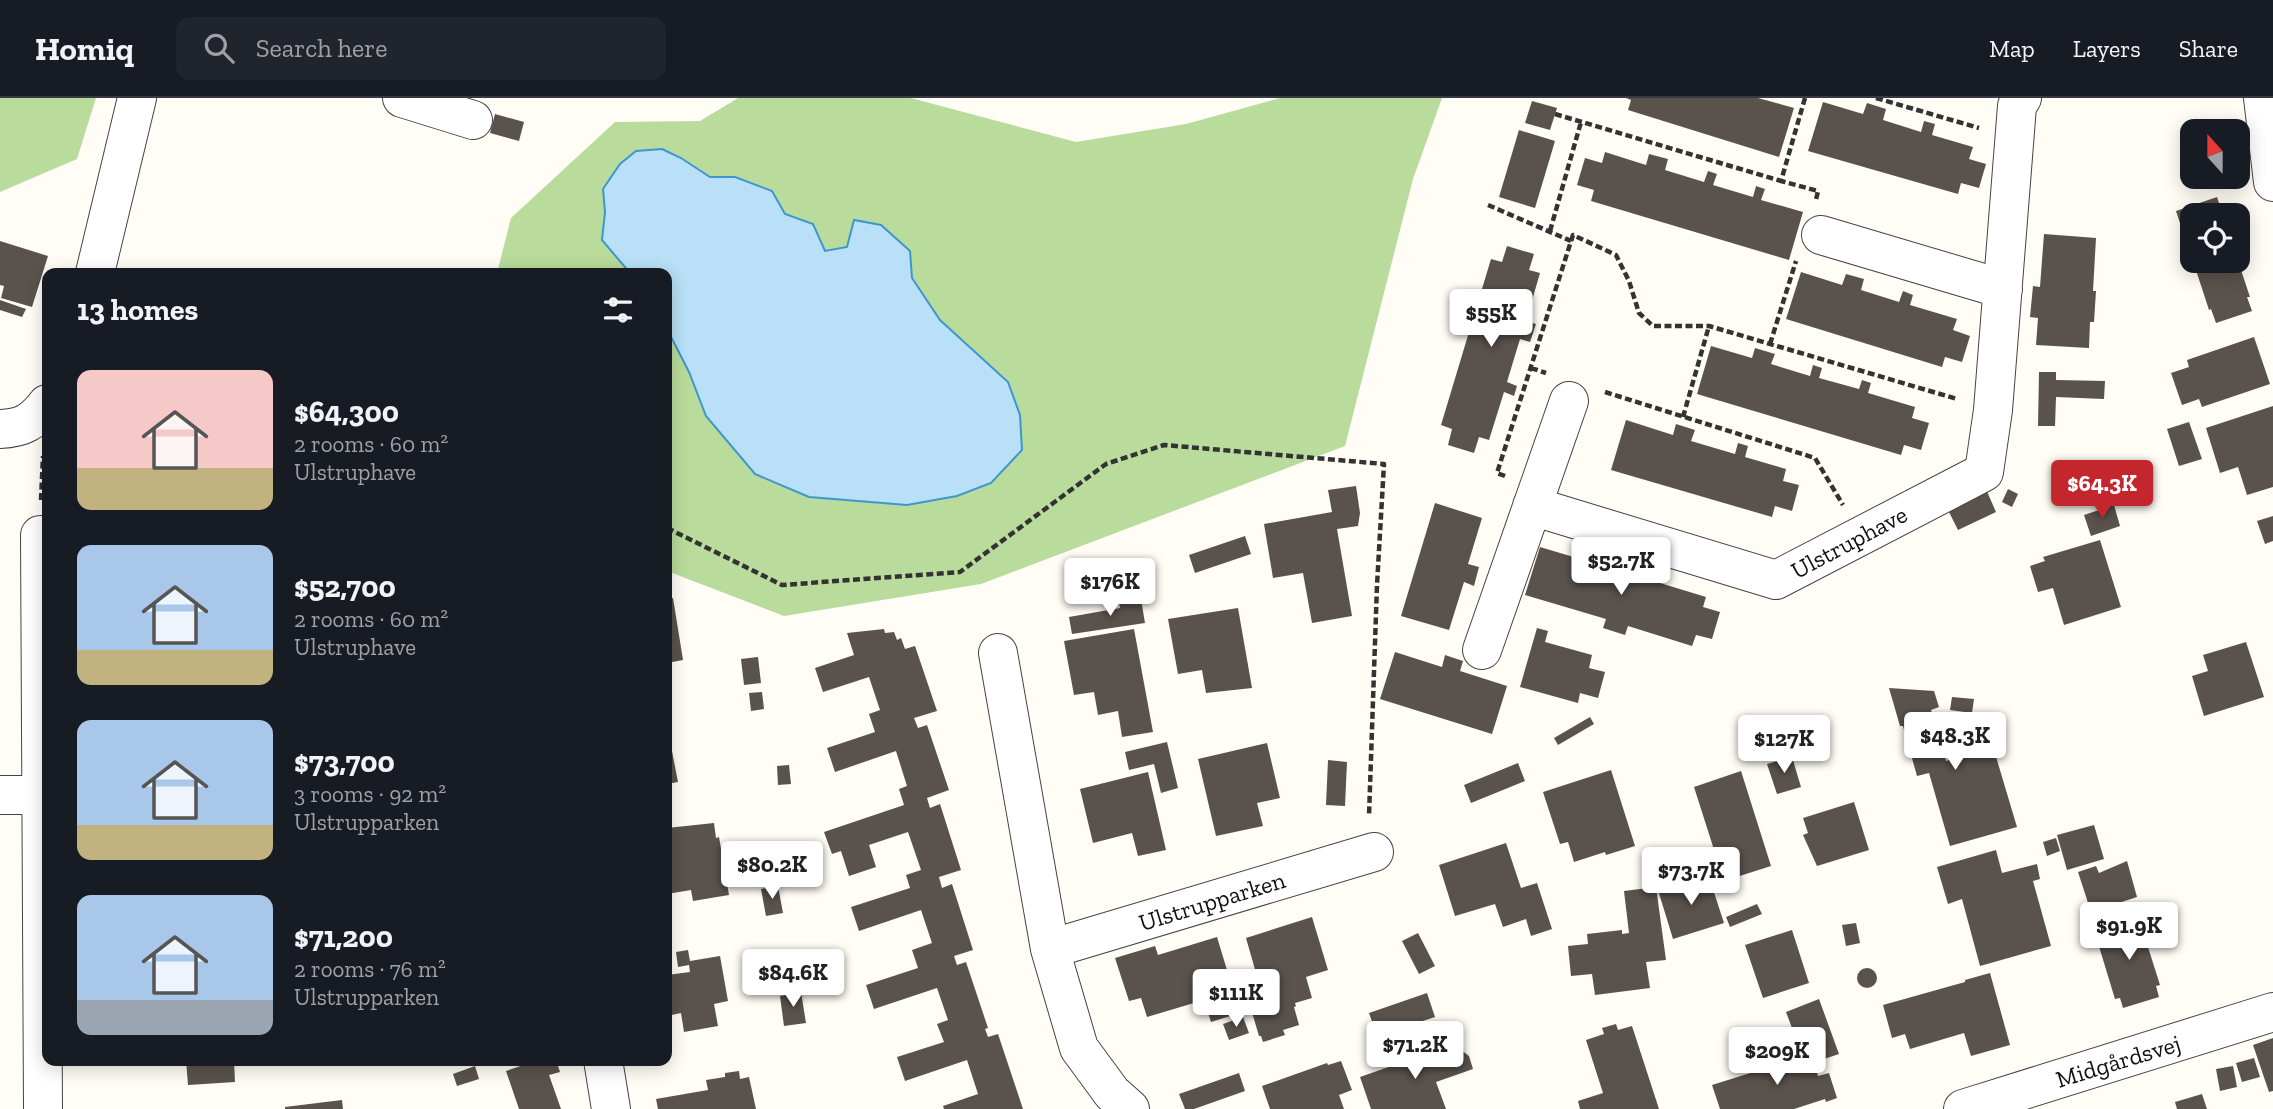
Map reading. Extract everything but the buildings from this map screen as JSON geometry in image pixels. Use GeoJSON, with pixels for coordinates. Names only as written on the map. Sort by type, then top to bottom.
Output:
{"type":"FeatureCollection","features":[{"type":"Feature","properties":{"kind":"street"},"geometry":{"type":"LineString","coordinates":[[95,268],[137,98]]}},
{"type":"Feature","properties":{"kind":"street"},"geometry":{"type":"LineString","coordinates":[[402,98],[473,120]]}},
{"type":"Feature","properties":{"kind":"street","name":"Ulstruphave"},"geometry":{"type":"LineString","coordinates":[[1535,498],[1776,580],[1984,472],[1994,400],[2017,106],[2022,98]]}},
{"type":"Feature","properties":{"kind":"street"},"geometry":{"type":"LineString","coordinates":[[2263,98],[2273,183]]}},
{"type":"Feature","properties":{"kind":"street"},"geometry":{"type":"LineString","coordinates":[[1821,235],[2003,289]]}},
{"type":"Feature","properties":{"kind":"street"},"geometry":{"type":"LineString","coordinates":[[1482,650],[1574,389]]}},
{"type":"Feature","properties":{"kind":"street"},"geometry":{"type":"LineString","coordinates":[[40,535],[42,952]]}},
{"type":"Feature","properties":{"kind":"street"},"geometry":{"type":"LineString","coordinates":[[998,653],[1050,949],[1079,1048],[1112,1093],[1130,1109]]}},
{"type":"Feature","properties":{"kind":"street"},"geometry":{"type":"LineString","coordinates":[[0,795],[41,795]]}},
{"type":"Feature","properties":{"kind":"street","name":"Ulstrupparken"},"geometry":{"type":"LineString","coordinates":[[1050,949],[1371,853]]}},
{"type":"Feature","properties":{"kind":"street","name":"Midgårdsvej"},"geometry":{"type":"LineString","coordinates":[[1963,1109],[2273,1012]]}},
{"type":"Feature","properties":{"kind":"street"},"geometry":{"type":"LineString","coordinates":[[43,1066],[43,1109]]}},
{"type":"Feature","properties":{"kind":"street"},"geometry":{"type":"LineString","coordinates":[[605,1066],[611,1109]]}},
{"type":"Feature","properties":{"kind":"path"},"geometry":{"type":"LineString","coordinates":[[1876,98],[2014,138]]}},
{"type":"Feature","properties":{"kind":"path"},"geometry":{"type":"LineString","coordinates":[[1555,114],[1781,181]]}},
{"type":"Feature","properties":{"kind":"path"},"geometry":{"type":"LineString","coordinates":[[1550,231],[1581,122]]}},
{"type":"Feature","properties":{"kind":"path"},"geometry":{"type":"LineString","coordinates":[[1489,205],[1571,241]]}},
{"type":"Feature","properties":{"kind":"path"},"geometry":{"type":"LineString","coordinates":[[1535,498],[1497,473],[1573,235],[1616,255],[1629,281],[1639,313],[1653,326],[1709,326],[1957,399],[1994,400]]}},
{"type":"Feature","properties":{"kind":"path"},"geometry":{"type":"LineString","coordinates":[[1683,416],[1709,326]]}},
{"type":"Feature","properties":{"kind":"path"},"geometry":{"type":"LineString","coordinates":[[1531,368],[1574,389],[1683,416],[1815,458],[1861,536]]}},
{"type":"Feature","properties":{"kind":"path"},"geometry":{"type":"LineString","coordinates":[[28,418],[42,443]]}},
{"type":"Feature","properties":{"kind":"path"},"geometry":{"type":"LineString","coordinates":[[672,530],[782,585],[960,572],[1106,464],[1164,445],[1384,464],[1377,585],[1371,853]]}},
{"type":"Feature","properties":{"kind":"path"},"geometry":{"type":"LineString","coordinates":[[40,535],[42,475]]}},
{"type":"Feature","properties":{"kind":"green space"},"geometry":{"type":"Polygon","coordinates":[[[0,98],[96,98],[77,159],[0,192],[0,98]]]}},
{"type":"Feature","properties":{"kind":"green space"},"geometry":{"type":"Polygon","coordinates":[[[738,98],[911,98],[1076,142],[1186,124],[1280,98],[1442,98],[1413,179],[1345,446],[981,584],[784,616],[672,573],[672,268],[498,268],[511,218],[615,122],[700,121],[738,98]]]}},
{"type":"Feature","properties":{"kind":"water"},"geometry":{"type":"Polygon","coordinates":[[[662,149],[710,177],[735,177],[772,191],[785,214],[813,224],[825,251],[847,247],[854,220],[881,225],[910,251],[912,278],[940,320],[1008,382],[1020,415],[1022,450],[991,483],[957,496],[907,505],[809,497],[755,474],[706,416],[689,372],[672,339],[672,268],[626,268],[602,240],[605,212],[603,189],[620,164],[636,151],[662,149]]]}}]}
